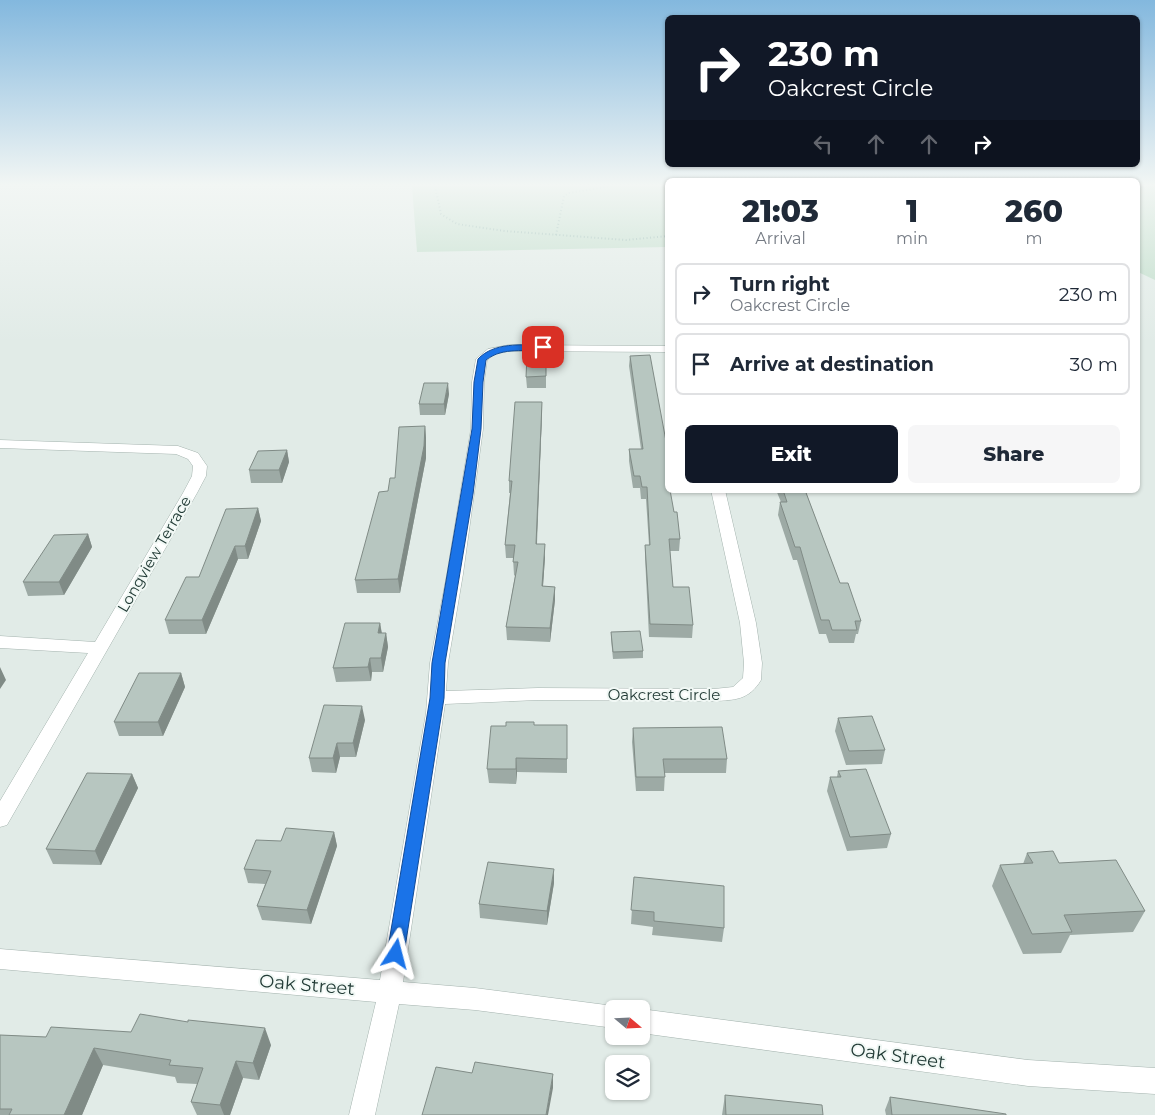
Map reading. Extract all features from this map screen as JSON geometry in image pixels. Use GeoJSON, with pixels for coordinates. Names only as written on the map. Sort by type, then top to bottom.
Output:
{"type":"FeatureCollection","features":[{"type":"Feature","properties":{"kind":"street"},"geometry":{"type":"LineString","coordinates":[[362,1115],[390,991],[437,698],[439,663],[455,574],[476,429],[478,382],[482,359],[492,351],[509,348],[665,349]]}},
{"type":"Feature","properties":{"kind":"street","name":"Longview Terrace"},"geometry":{"type":"LineString","coordinates":[[0,444],[178,450],[193,456],[200,466],[198,476],[190,493],[0,819]]}},
{"type":"Feature","properties":{"kind":"street","name":"Oakcrest Circle"},"geometry":{"type":"LineString","coordinates":[[437,698],[538,694],[714,695],[738,693],[752,680],[753,663],[748,623],[719,493]]}},
{"type":"Feature","properties":{"kind":"street"},"geometry":{"type":"LineString","coordinates":[[0,642],[100,648]]}},
{"type":"Feature","properties":{"kind":"street","name":"Oak Street"},"geometry":{"type":"LineString","coordinates":[[0,959],[390,991],[475,999],[605,1016]]}},
{"type":"Feature","properties":{"kind":"street","name":"Oak Street"},"geometry":{"type":"LineString","coordinates":[[650,1022],[1028,1073],[1155,1080]]}},
{"type":"Feature","properties":{"kind":"path"},"geometry":{"type":"LineString","coordinates":[[592,238],[626,240],[647,238]]}},
{"type":"Feature","properties":{"kind":"green space"},"geometry":{"type":"Polygon","coordinates":[[[416,238],[665,238],[665,247],[417,252],[416,238]]]}},
{"type":"Feature","properties":{"kind":"green space"},"geometry":{"type":"Polygon","coordinates":[[[1140,238],[1155,238],[1155,280],[1140,273],[1140,238]]]}},
{"type":"Feature","properties":{"kind":"building"},"geometry":{"type":"Polygon","coordinates":[[[650,355],[665,436],[665,493],[671,493],[674,512],[677,512],[680,539],[669,539],[673,587],[689,587],[693,625],[650,624],[645,545],[650,545],[647,487],[642,487],[640,476],[634,476],[629,449],[643,449],[630,356],[650,355]]]}},
{"type":"Feature","properties":{"kind":"building"},"geometry":{"type":"Polygon","coordinates":[[[527,356],[546,356],[546,376],[526,377],[527,356]]]}},
{"type":"Feature","properties":{"kind":"building"},"geometry":{"type":"Polygon","coordinates":[[[424,383],[448,383],[444,404],[419,404],[424,383]]]}},
{"type":"Feature","properties":{"kind":"building"},"geometry":{"type":"Polygon","coordinates":[[[515,402],[542,402],[536,544],[545,544],[542,586],[555,587],[550,628],[506,627],[518,562],[513,562],[515,545],[505,545],[512,481],[509,481],[515,402]]]}},
{"type":"Feature","properties":{"kind":"building"},"geometry":{"type":"Polygon","coordinates":[[[425,426],[424,446],[398,579],[355,580],[379,492],[388,491],[390,478],[395,478],[399,427],[425,426]]]}},
{"type":"Feature","properties":{"kind":"building"},"geometry":{"type":"Polygon","coordinates":[[[287,450],[279,470],[249,470],[258,451],[287,450]]]}},
{"type":"Feature","properties":{"kind":"building"},"geometry":{"type":"Polygon","coordinates":[[[784,493],[806,493],[840,583],[848,583],[861,621],[855,621],[857,630],[832,630],[829,620],[821,620],[800,547],[795,547],[780,502],[787,502],[784,493]]]}},
{"type":"Feature","properties":{"kind":"building"},"geometry":{"type":"Polygon","coordinates":[[[258,508],[245,546],[235,546],[202,620],[165,620],[186,577],[199,577],[226,509],[258,508]]]}},
{"type":"Feature","properties":{"kind":"building"},"geometry":{"type":"Polygon","coordinates":[[[88,534],[59,582],[23,582],[54,535],[88,534]]]}},
{"type":"Feature","properties":{"kind":"building"},"geometry":{"type":"Polygon","coordinates":[[[345,623],[380,623],[378,633],[386,633],[381,658],[370,658],[368,667],[333,668],[345,623]]]}},
{"type":"Feature","properties":{"kind":"building"},"geometry":{"type":"Polygon","coordinates":[[[640,631],[643,651],[613,652],[611,632],[640,631]]]}},
{"type":"Feature","properties":{"kind":"building"},"geometry":{"type":"Polygon","coordinates":[[[139,673],[181,673],[158,722],[114,722],[139,673]]]}},
{"type":"Feature","properties":{"kind":"building"},"geometry":{"type":"Polygon","coordinates":[[[324,705],[362,706],[353,743],[337,743],[333,758],[309,758],[324,705]]]}},
{"type":"Feature","properties":{"kind":"building"},"geometry":{"type":"Polygon","coordinates":[[[872,716],[885,750],[849,751],[838,718],[872,716]]]}},
{"type":"Feature","properties":{"kind":"building"},"geometry":{"type":"Polygon","coordinates":[[[506,722],[534,722],[534,725],[567,725],[567,759],[516,758],[516,769],[487,769],[491,726],[506,726],[506,722]]]}},
{"type":"Feature","properties":{"kind":"building"},"geometry":{"type":"Polygon","coordinates":[[[722,727],[727,759],[663,759],[665,777],[636,777],[633,728],[722,727]]]}},
{"type":"Feature","properties":{"kind":"building"},"geometry":{"type":"Polygon","coordinates":[[[866,769],[891,834],[850,837],[830,777],[841,777],[838,771],[866,769]]]}},
{"type":"Feature","properties":{"kind":"building"},"geometry":{"type":"Polygon","coordinates":[[[87,773],[132,774],[95,851],[46,849],[87,773]]]}},
{"type":"Feature","properties":{"kind":"building"},"geometry":{"type":"Polygon","coordinates":[[[286,828],[334,832],[307,910],[257,906],[271,871],[244,869],[256,840],[281,841],[286,828]]]}},
{"type":"Feature","properties":{"kind":"building"},"geometry":{"type":"Polygon","coordinates":[[[1053,851],[1059,863],[1116,860],[1145,911],[1064,915],[1072,932],[1032,934],[1000,865],[1033,863],[1027,853],[1053,851]]]}},
{"type":"Feature","properties":{"kind":"building"},"geometry":{"type":"Polygon","coordinates":[[[488,862],[554,869],[547,911],[479,904],[488,862]]]}},
{"type":"Feature","properties":{"kind":"building"},"geometry":{"type":"Polygon","coordinates":[[[634,877],[724,886],[724,928],[654,921],[654,912],[631,910],[634,877]]]}},
{"type":"Feature","properties":{"kind":"building"},"geometry":{"type":"Polygon","coordinates":[[[140,1014],[188,1022],[188,1020],[265,1028],[253,1063],[236,1061],[220,1105],[191,1102],[203,1068],[169,1065],[171,1060],[94,1048],[64,1115],[9,1115],[12,1109],[0,1109],[0,1035],[46,1037],[51,1027],[131,1032],[140,1014]]]}},
{"type":"Feature","properties":{"kind":"building"},"geometry":{"type":"Polygon","coordinates":[[[475,1062],[553,1074],[546,1115],[422,1115],[436,1067],[472,1073],[475,1062]]]}},
{"type":"Feature","properties":{"kind":"building"},"geometry":{"type":"Polygon","coordinates":[[[725,1095],[822,1105],[823,1115],[726,1115],[725,1095]]]}},
{"type":"Feature","properties":{"kind":"building"},"geometry":{"type":"Polygon","coordinates":[[[890,1097],[1006,1114],[1006,1115],[892,1115],[890,1097]]]}},
{"type":"Feature","properties":{"kind":"route"},"geometry":{"type":"LineString","coordinates":[[396,954],[437,698],[439,663],[467,494],[476,429],[478,382],[482,359],[492,351],[509,348],[543,347]]}}]}
